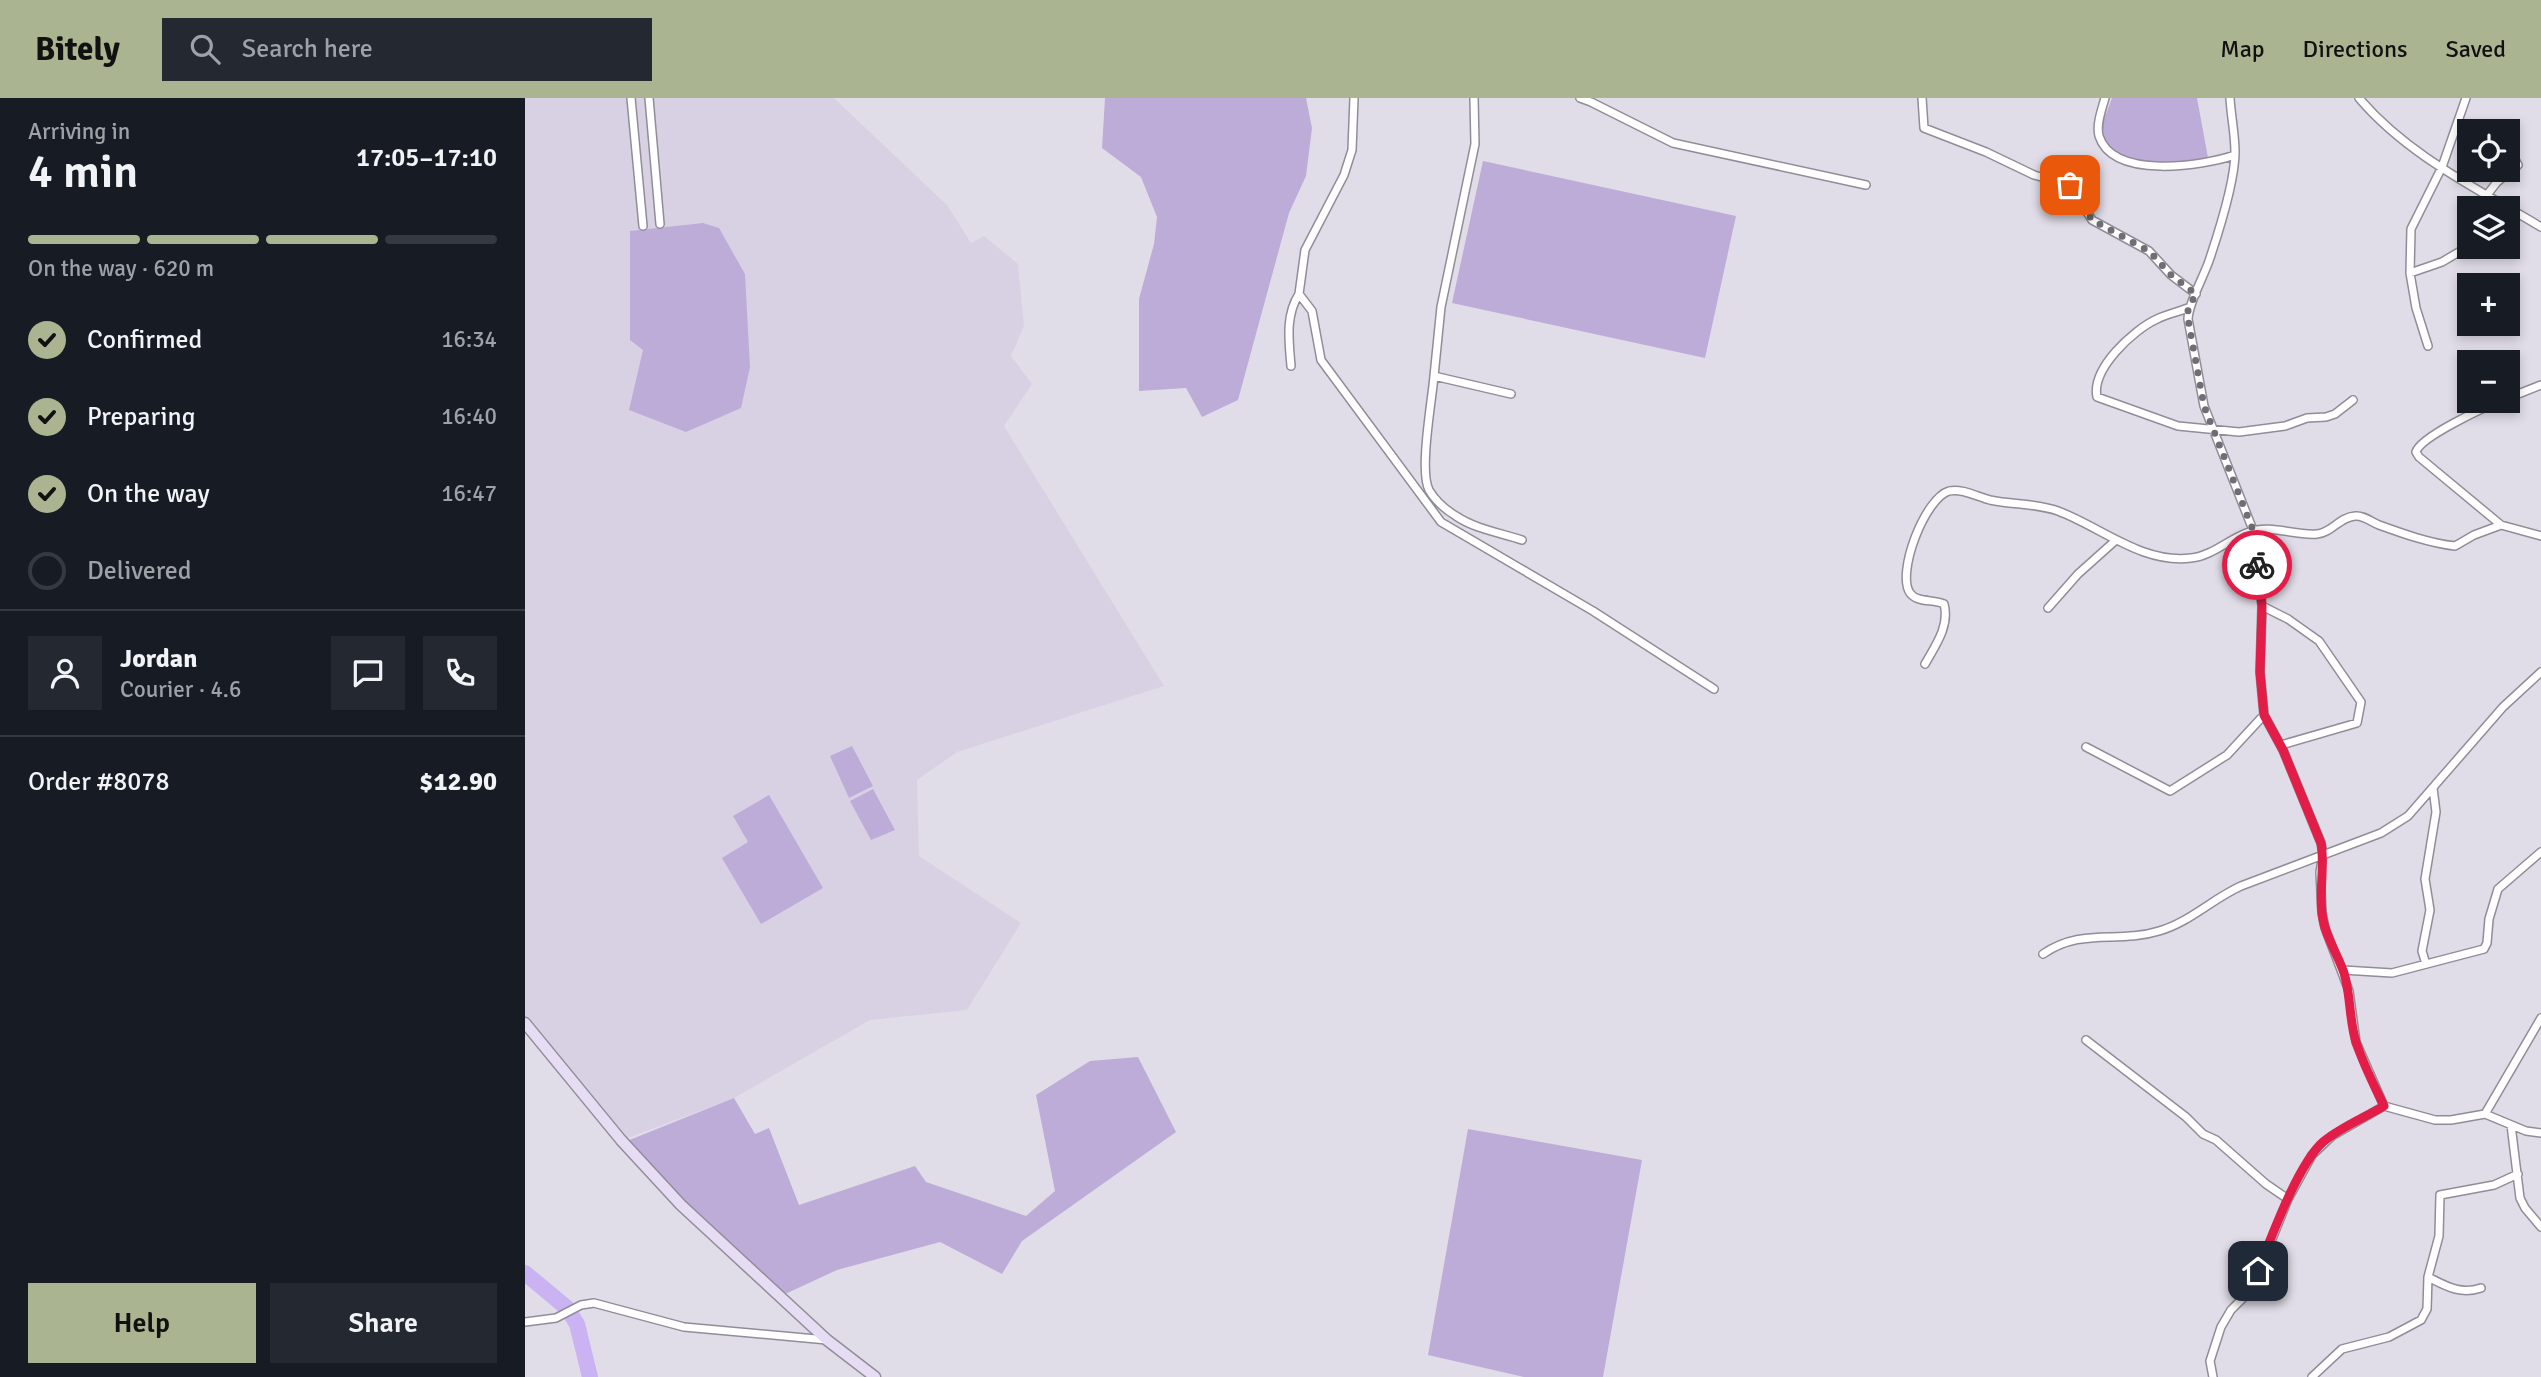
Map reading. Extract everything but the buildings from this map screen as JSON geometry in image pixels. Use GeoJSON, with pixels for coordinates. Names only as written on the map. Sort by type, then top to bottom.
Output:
{"type":"FeatureCollection","features":[{"type":"Feature","properties":{"kind":"street"},"geometry":{"type":"LineString","coordinates":[[631,98],[643,226]]}},
{"type":"Feature","properties":{"kind":"street"},"geometry":{"type":"LineString","coordinates":[[649,98],[660,224]]}},
{"type":"Feature","properties":{"kind":"street"},"geometry":{"type":"LineString","coordinates":[[1291,366],[1289,323],[1291,310],[1299,294],[1305,250],[1344,175],[1352,150],[1354,98]]}},
{"type":"Feature","properties":{"kind":"street"},"geometry":{"type":"LineString","coordinates":[[1474,98],[1475,144],[1441,307],[1425,471],[1428,489],[1439,503],[1457,517],[1481,528],[1522,540]]}},
{"type":"Feature","properties":{"kind":"street"},"geometry":{"type":"LineString","coordinates":[[1580,98],[1673,143],[1866,185]]}},
{"type":"Feature","properties":{"kind":"street"},"geometry":{"type":"LineString","coordinates":[[1922,98],[1924,128],[1986,152],[2034,175],[2070,185],[2092,220],[2149,251],[2171,275],[2196,294]]}},
{"type":"Feature","properties":{"kind":"street"},"geometry":{"type":"LineString","coordinates":[[2105,98],[2099,121],[2099,135],[2108,151],[2123,159],[2148,166],[2178,166],[2215,162],[2235,155]]}},
{"type":"Feature","properties":{"kind":"street"},"geometry":{"type":"LineString","coordinates":[[2230,98],[2235,155],[2213,249],[2188,308],[2193,353],[2212,430],[2253,530],[2262,606],[2260,672],[2264,715],[2281,745],[2321,843],[2322,914],[2325,928],[2349,991],[2356,1042],[2384,1106]]}},
{"type":"Feature","properties":{"kind":"street"},"geometry":{"type":"LineString","coordinates":[[2359,98],[2389,130],[2487,195],[2496,182]]}},
{"type":"Feature","properties":{"kind":"street"},"geometry":{"type":"LineString","coordinates":[[2428,346],[2416,309],[2410,273],[2411,229],[2442,167],[2466,98]]}},
{"type":"Feature","properties":{"kind":"street"},"geometry":{"type":"LineString","coordinates":[[2520,216],[2541,227]]}},
{"type":"Feature","properties":{"kind":"street"},"geometry":{"type":"LineString","coordinates":[[2410,273],[2442,262],[2457,253]]}},
{"type":"Feature","properties":{"kind":"street"},"geometry":{"type":"LineString","coordinates":[[1299,294],[1312,311],[1321,360],[1441,522],[1593,611],[1714,689]]}},
{"type":"Feature","properties":{"kind":"street"},"geometry":{"type":"LineString","coordinates":[[2188,308],[2157,319],[2140,329],[2100,373],[2095,388],[2097,397],[2178,426],[2239,432],[2285,426],[2308,418],[2335,414],[2353,400]]}},
{"type":"Feature","properties":{"kind":"street"},"geometry":{"type":"LineString","coordinates":[[1434,376],[1511,394]]}},
{"type":"Feature","properties":{"kind":"street"},"geometry":{"type":"LineString","coordinates":[[2520,393],[2541,384]]}},
{"type":"Feature","properties":{"kind":"street"},"geometry":{"type":"LineString","coordinates":[[2476,413],[2419,445],[2416,452],[2501,525],[2541,536]]}},
{"type":"Feature","properties":{"kind":"street"},"geometry":{"type":"LineString","coordinates":[[1925,664],[1944,630],[1946,609],[1939,601],[1919,599],[1911,595],[1908,590],[1907,571],[1916,531],[1937,498],[1949,491],[2059,511],[2140,550],[2165,556],[2192,558],[2253,530],[2317,534],[2355,516],[2426,541],[2455,546],[2473,535],[2501,525]]}},
{"type":"Feature","properties":{"kind":"street"},"geometry":{"type":"LineString","coordinates":[[2049,608],[2078,574],[2116,540]]}},
{"type":"Feature","properties":{"kind":"street"},"geometry":{"type":"LineString","coordinates":[[2262,606],[2288,619],[2319,641],[2361,702],[2357,723],[2281,745]]}},
{"type":"Feature","properties":{"kind":"street"},"geometry":{"type":"LineString","coordinates":[[2043,954],[2058,943],[2075,938],[2125,938],[2175,926],[2221,895],[2381,833],[2408,816],[2503,706],[2541,671]]}},
{"type":"Feature","properties":{"kind":"street"},"geometry":{"type":"LineString","coordinates":[[2086,747],[2170,792],[2227,755],[2264,715]]}},
{"type":"Feature","properties":{"kind":"street"},"geometry":{"type":"LineString","coordinates":[[2426,964],[2422,951],[2430,910],[2425,878],[2436,812],[2433,788]]}},
{"type":"Feature","properties":{"kind":"street"},"geometry":{"type":"LineString","coordinates":[[2343,970],[2392,973],[2484,949],[2498,889],[2541,852]]}},
{"type":"Feature","properties":{"kind":"street"},"geometry":{"type":"LineString","coordinates":[[2485,1114],[2541,1018]]}},
{"type":"Feature","properties":{"kind":"street"},"geometry":{"type":"LineString","coordinates":[[525,1023],[621,1140],[681,1205],[827,1340],[875,1377]]}},
{"type":"Feature","properties":{"kind":"street"},"geometry":{"type":"LineString","coordinates":[[2086,1040],[2288,1199]]}},
{"type":"Feature","properties":{"kind":"street"},"geometry":{"type":"LineString","coordinates":[[2213,1377],[2210,1361],[2221,1327],[2231,1310],[2252,1289],[2288,1199],[2312,1155],[2322,1143],[2384,1106],[2435,1120],[2485,1114],[2526,1131],[2541,1133]]}},
{"type":"Feature","properties":{"kind":"street"},"geometry":{"type":"LineString","coordinates":[[2511,1125],[2521,1198],[2525,1208],[2541,1227]]}},
{"type":"Feature","properties":{"kind":"street"},"geometry":{"type":"LineString","coordinates":[[2312,1377],[2342,1349],[2389,1337],[2421,1320],[2427,1309],[2428,1277],[2439,1236],[2440,1195],[2494,1185],[2518,1174]]}},
{"type":"Feature","properties":{"kind":"street"},"geometry":{"type":"LineString","coordinates":[[2428,1277],[2463,1292],[2481,1288]]}},
{"type":"Feature","properties":{"kind":"street"},"geometry":{"type":"LineString","coordinates":[[525,1322],[549,1320],[586,1303],[594,1303],[684,1327],[827,1340]]}},
{"type":"Feature","properties":{"kind":"shaded area"},"geometry":{"type":"Polygon","coordinates":[[[525,98],[834,98],[948,206],[971,243],[984,236],[1018,264],[1024,326],[1011,356],[1032,384],[1004,426],[1164,686],[957,752],[917,780],[919,856],[1021,923],[967,1010],[870,1020],[734,1098],[625,1139],[525,1024],[525,98]]]}},
{"type":"Feature","properties":{"kind":"shaded area"},"geometry":{"type":"Polygon","coordinates":[[[1105,98],[1306,98],[1312,128],[1306,176],[1289,213],[1238,400],[1202,417],[1186,388],[1139,391],[1139,299],[1154,244],[1157,217],[1141,177],[1102,148],[1105,98]]]}},
{"type":"Feature","properties":{"kind":"shaded area"},"geometry":{"type":"Polygon","coordinates":[[[2112,98],[2197,98],[2209,163],[2143,163],[2110,151],[2100,130],[2112,98]]]}},
{"type":"Feature","properties":{"kind":"shaded area"},"geometry":{"type":"Polygon","coordinates":[[[1483,161],[1736,216],[1705,358],[1452,303],[1483,161]]]}},
{"type":"Feature","properties":{"kind":"shaded area"},"geometry":{"type":"Polygon","coordinates":[[[703,223],[719,228],[745,274],[750,367],[741,408],[686,432],[629,410],[643,350],[630,340],[630,231],[703,223]]]}},
{"type":"Feature","properties":{"kind":"shaded area"},"geometry":{"type":"Polygon","coordinates":[[[852,746],[873,786],[849,798],[830,756],[852,746]]]}},
{"type":"Feature","properties":{"kind":"shaded area"},"geometry":{"type":"Polygon","coordinates":[[[873,789],[895,830],[871,840],[850,801],[873,789]]]}},
{"type":"Feature","properties":{"kind":"shaded area"},"geometry":{"type":"Polygon","coordinates":[[[769,795],[823,888],[761,924],[722,858],[748,842],[733,816],[769,795]]]}},
{"type":"Feature","properties":{"kind":"shaded area"},"geometry":{"type":"Polygon","coordinates":[[[1138,1057],[1176,1132],[1022,1241],[1002,1274],[940,1242],[837,1270],[783,1295],[681,1203],[627,1141],[734,1098],[755,1134],[769,1128],[799,1205],[915,1166],[926,1182],[1026,1216],[1055,1191],[1036,1095],[1090,1061],[1138,1057]]]}},
{"type":"Feature","properties":{"kind":"shaded area"},"geometry":{"type":"Polygon","coordinates":[[[1468,1129],[1642,1160],[1603,1377],[1524,1377],[1428,1355],[1468,1129]]]}},
{"type":"Feature","properties":{"kind":"waterway"},"geometry":{"type":"LineString","coordinates":[[525,1273],[567,1308],[577,1324],[590,1377]]}},
{"type":"Feature","properties":{"kind":"way so far"},"geometry":{"type":"LineString","coordinates":[[2070,185],[2092,220],[2149,251],[2184,287],[2196,294],[2188,308],[2188,319],[2204,406],[2253,530],[2257,565]]}},
{"type":"Feature","properties":{"kind":"route"},"geometry":{"type":"LineString","coordinates":[[2257,565],[2262,606],[2260,672],[2264,715],[2276,733],[2321,843],[2322,914],[2325,928],[2349,991],[2356,1042],[2384,1106],[2332,1136],[2312,1155],[2288,1199],[2258,1271]]}}]}
